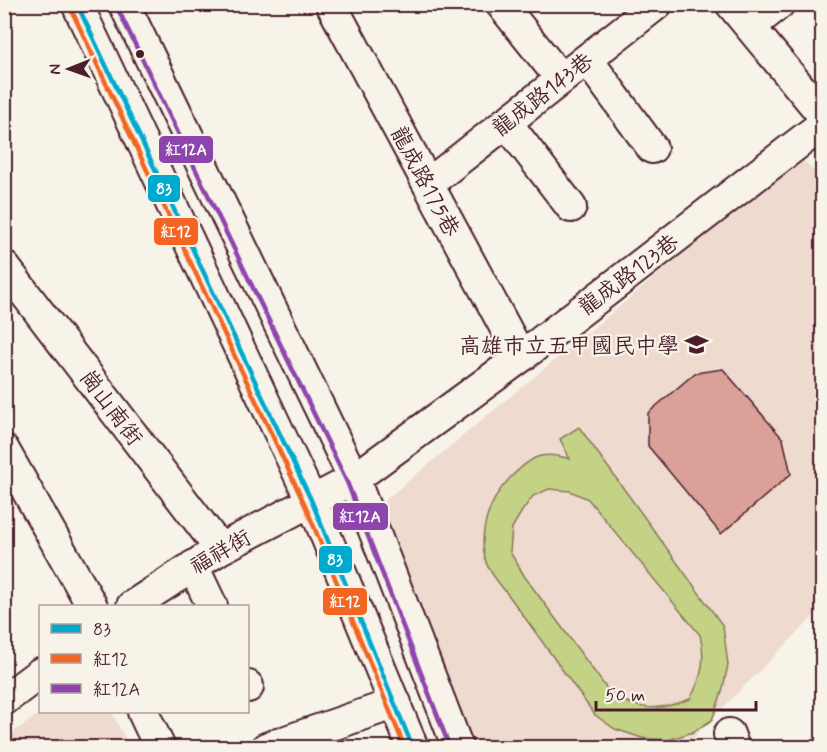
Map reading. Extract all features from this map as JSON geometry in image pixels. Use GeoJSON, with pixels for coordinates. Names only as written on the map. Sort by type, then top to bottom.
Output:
{"type":"FeatureCollection","features":[{"type":"Feature","properties":{"kind":"street"},"geometry":{"type":"LineString","coordinates":[[77,4],[312,502],[413,747]]}},
{"type":"Feature","properties":{"kind":"street"},"geometry":{"type":"LineString","coordinates":[[124,4],[354,479],[458,747]]}},
{"type":"Feature","properties":{"kind":"street","name":"龍成路175巷"},"geometry":{"type":"LineString","coordinates":[[331,4],[521,357]]}},
{"type":"Feature","properties":{"kind":"street"},"geometry":{"type":"LineString","coordinates":[[501,4],[561,79]]}},
{"type":"Feature","properties":{"kind":"street","name":"龍成路143巷"},"geometry":{"type":"LineString","coordinates":[[428,184],[657,4]]}},
{"type":"Feature","properties":{"kind":"street"},"geometry":{"type":"LineString","coordinates":[[731,4],[822,114]]}},
{"type":"Feature","properties":{"kind":"street"},"geometry":{"type":"LineString","coordinates":[[750,27],[779,4]]}},
{"type":"Feature","properties":{"kind":"street"},"geometry":{"type":"LineString","coordinates":[[587,59],[652,148]]}},
{"type":"Feature","properties":{"kind":"street"},"geometry":{"type":"LineString","coordinates":[[506,122],[571,207]]}},
{"type":"Feature","properties":{"kind":"street","name":"龍成路123巷"},"geometry":{"type":"LineString","coordinates":[[312,502],[354,479],[521,357],[822,125]]}},
{"type":"Feature","properties":{"kind":"street","name":"崗山南街"},"geometry":{"type":"LineString","coordinates":[[4,266],[220,549]]}},
{"type":"Feature","properties":{"kind":"street"},"geometry":{"type":"LineString","coordinates":[[4,450],[91,605]]}},
{"type":"Feature","properties":{"kind":"street","name":"福祥街"},"geometry":{"type":"LineString","coordinates":[[134,605],[220,549],[312,502]]}},
{"type":"Feature","properties":{"kind":"street"},"geometry":{"type":"LineString","coordinates":[[194,566],[212,605]]}},
{"type":"Feature","properties":{"kind":"street"},"geometry":{"type":"LineString","coordinates":[[4,700],[39,674]]}},
{"type":"Feature","properties":{"kind":"street"},"geometry":{"type":"LineString","coordinates":[[266,747],[396,703]]}},
{"type":"Feature","properties":{"kind":"street"},"geometry":{"type":"LineString","coordinates":[[144,713],[160,747]]}},
{"type":"Feature","properties":{"kind":"shaded area","name":"高雄市立五甲國民中學"},"geometry":{"type":"Polygon","coordinates":[[[800,157],[822,179],[822,608],[684,747],[464,747],[372,511],[800,157]]]}},
{"type":"Feature","properties":{"kind":"shaded area"},"geometry":{"type":"Polygon","coordinates":[[[41,713],[112,713],[129,747],[5,747],[5,738],[41,713]]]}},
{"type":"Feature","properties":{"kind":"green space"},"geometry":{"type":"Polygon","coordinates":[[[579,427],[723,626],[728,665],[722,692],[712,720],[693,732],[668,740],[642,738],[615,729],[595,715],[486,562],[484,528],[491,506],[503,486],[524,465],[537,457],[551,455],[570,459],[560,439],[579,427]],[[549,489],[533,496],[512,528],[510,552],[525,577],[610,693],[630,704],[649,708],[668,706],[690,699],[702,668],[703,652],[700,635],[588,499],[570,491],[549,489]]]}},
{"type":"Feature","properties":{"kind":"building"},"geometry":{"type":"Polygon","coordinates":[[[723,369],[783,439],[791,474],[721,534],[648,446],[648,413],[695,373],[723,369]]]}},
{"type":"Feature","properties":{"kind":"transit line","name":"83"},"geometry":{"type":"LineString","coordinates":[[77,4],[312,502],[413,748]]}},
{"type":"Feature","properties":{"kind":"transit line","name":"紅12"},"geometry":{"type":"LineString","coordinates":[[70,7],[305,505],[405,748]]}},
{"type":"Feature","properties":{"kind":"transit line","name":"紅12A"},"geometry":{"type":"LineString","coordinates":[[117,7],[347,482],[450,748]]}},
{"type":"Feature","properties":{"kind":"place","name":"高雄市立五甲國民中學"},"geometry":{"type":"Point","coordinates":[697,345]}}]}
